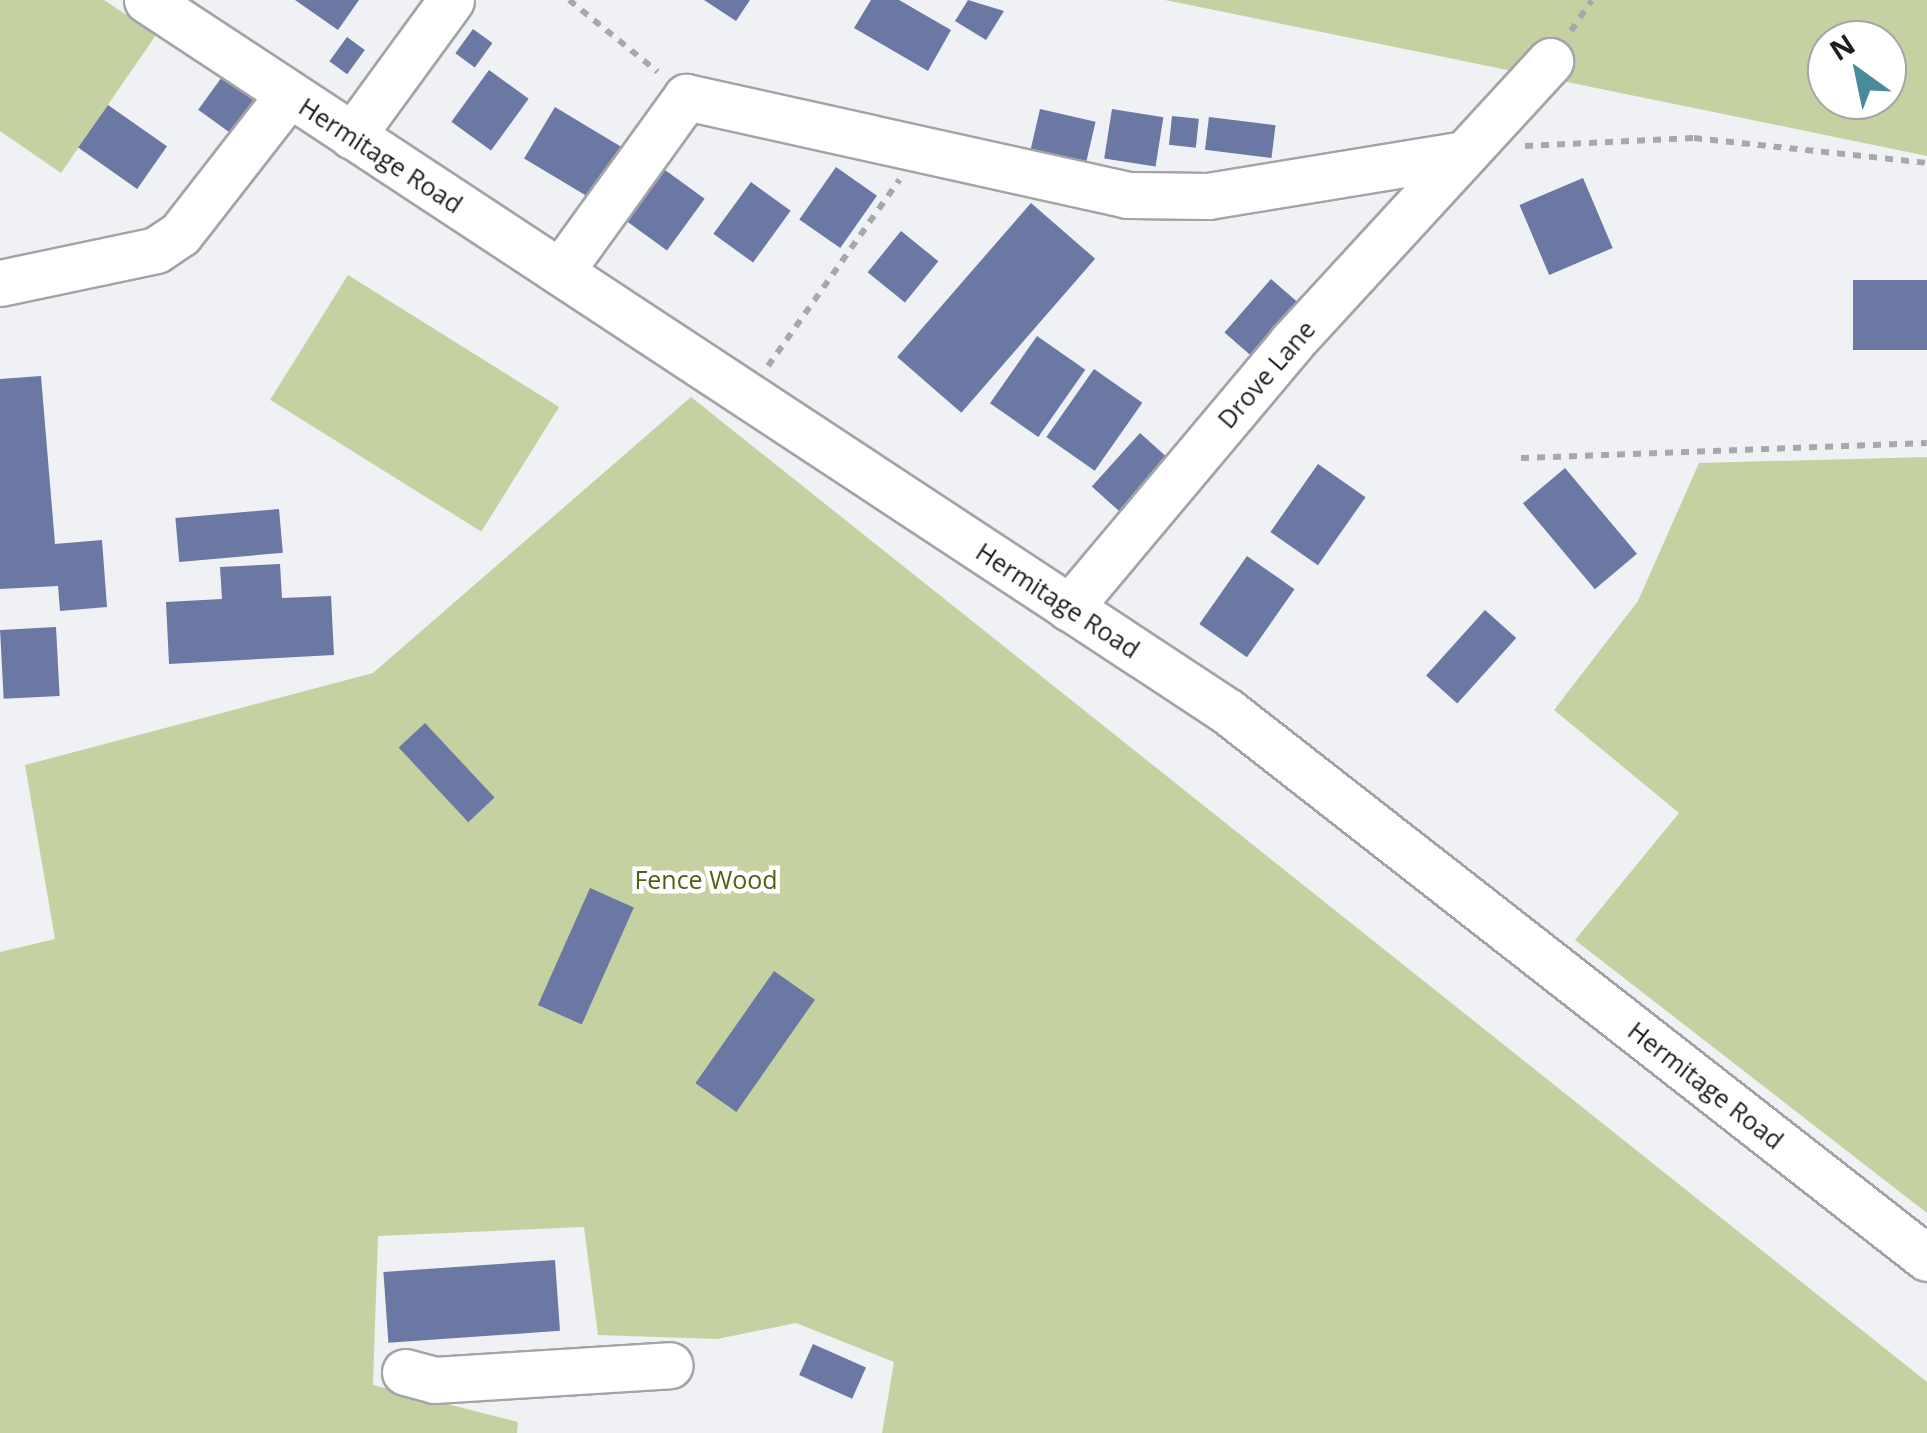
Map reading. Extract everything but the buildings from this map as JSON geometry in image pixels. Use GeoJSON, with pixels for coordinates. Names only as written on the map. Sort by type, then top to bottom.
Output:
{"type":"FeatureCollection","features":[{"type":"Feature","properties":{"kind":"street","name":"Hermitage Road"},"geometry":{"type":"LineString","coordinates":[[148,0],[1227,711],[1927,1258]]}},
{"type":"Feature","properties":{"kind":"street"},"geometry":{"type":"LineString","coordinates":[[352,136],[451,0]]}},
{"type":"Feature","properties":{"kind":"street","name":"Drove Lane"},"geometry":{"type":"LineString","coordinates":[[1069,608],[1291,343],[1550,61]]}},
{"type":"Feature","properties":{"kind":"street"},"geometry":{"type":"LineString","coordinates":[[0,284],[156,250],[180,234],[289,94]]}},
{"type":"Feature","properties":{"kind":"street"},"geometry":{"type":"LineString","coordinates":[[560,272],[686,96],[1127,195],[1208,196],[1468,151]]}},
{"type":"Feature","properties":{"kind":"street"},"geometry":{"type":"LineString","coordinates":[[405,1372],[434,1380],[670,1365]]}},
{"type":"Feature","properties":{"kind":"path"},"geometry":{"type":"LineString","coordinates":[[570,0],[686,96]]}},
{"type":"Feature","properties":{"kind":"path"},"geometry":{"type":"LineString","coordinates":[[1468,151],[1694,138],[1927,163]]}},
{"type":"Feature","properties":{"kind":"path"},"geometry":{"type":"LineString","coordinates":[[748,396],[920,151]]}},
{"type":"Feature","properties":{"kind":"path"},"geometry":{"type":"LineString","coordinates":[[1521,458],[1927,443]]}},
{"type":"Feature","properties":{"kind":"green space"},"geometry":{"type":"Polygon","coordinates":[[[0,0],[104,0],[156,35],[61,173],[0,131],[0,0]]]}},
{"type":"Feature","properties":{"kind":"green space"},"geometry":{"type":"Polygon","coordinates":[[[1165,0],[1927,0],[1927,156],[1165,0]]]}},
{"type":"Feature","properties":{"kind":"green space"},"geometry":{"type":"Polygon","coordinates":[[[348,275],[559,407],[481,532],[270,400],[348,275]]]}},
{"type":"Feature","properties":{"kind":"green space","name":"Fence Wood"},"geometry":{"type":"Polygon","coordinates":[[[691,397],[1927,1382],[1927,1433],[882,1433],[894,1362],[796,1323],[717,1339],[598,1335],[584,1227],[378,1236],[373,1385],[518,1422],[517,1433],[0,1433],[0,952],[55,939],[25,765],[373,673],[691,397]]]}},
{"type":"Feature","properties":{"kind":"green space"},"geometry":{"type":"Polygon","coordinates":[[[1927,457],[1927,1213],[1575,940],[1679,813],[1554,710],[1638,601],[1699,463],[1927,457]]]}}]}
